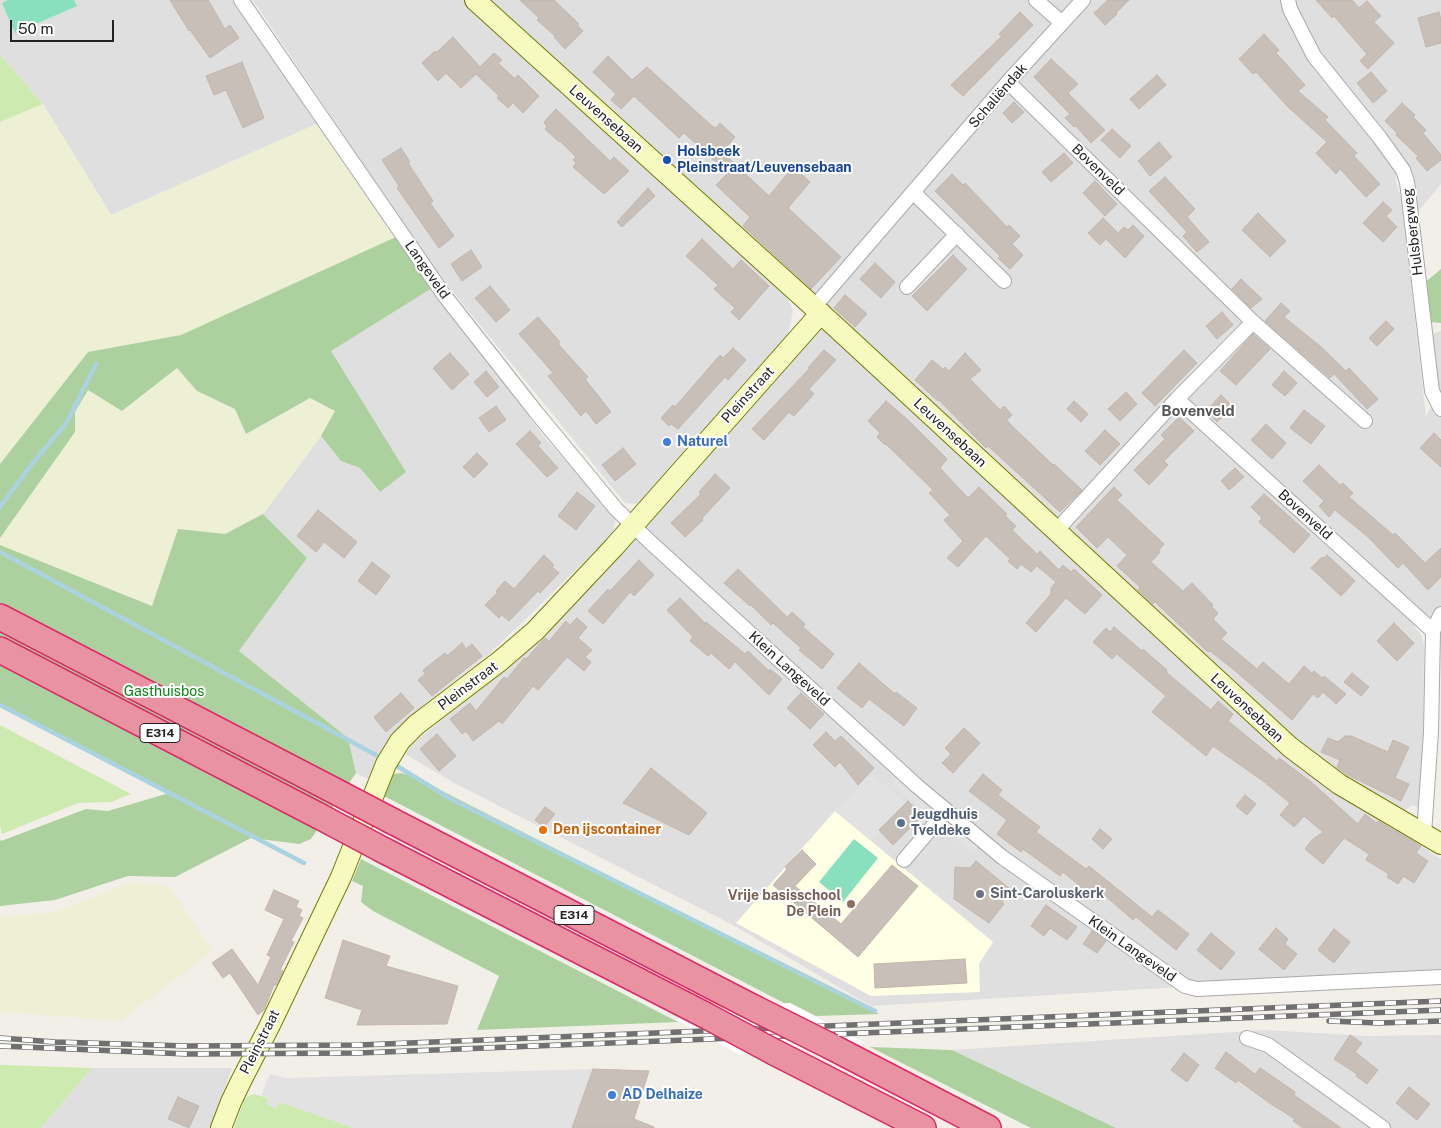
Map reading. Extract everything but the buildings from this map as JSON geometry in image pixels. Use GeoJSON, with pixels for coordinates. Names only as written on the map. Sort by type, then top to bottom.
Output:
{"type":"FeatureCollection","features":[{"type":"Feature","properties":{"kind":"highway","name":"E314"},"geometry":{"type":"LineString","coordinates":[[0,617],[988,1128]]}},
{"type":"Feature","properties":{"kind":"highway","name":"E314"},"geometry":{"type":"LineString","coordinates":[[0,650],[382,850],[923,1128]]}},
{"type":"Feature","properties":{"kind":"street","name":"Langeveld"},"geometry":{"type":"LineString","coordinates":[[241,0],[444,295],[536,412],[616,509],[633,525]]}},
{"type":"Feature","properties":{"kind":"street"},"geometry":{"type":"LineString","coordinates":[[1036,0],[1062,23]]}},
{"type":"Feature","properties":{"kind":"street","name":"Schaliëndak"},"geometry":{"type":"LineString","coordinates":[[817,310],[913,192],[1008,82],[1083,0]]}},
{"type":"Feature","properties":{"kind":"street","name":"Hulsbergweg"},"geometry":{"type":"LineString","coordinates":[[1288,0],[1290,9],[1314,56],[1380,138],[1403,170],[1407,182],[1432,391],[1441,409]]}},
{"type":"Feature","properties":{"kind":"street","name":"Leuvensebaan"},"geometry":{"type":"LineString","coordinates":[[485,3],[1290,747],[1339,784],[1432,839]]}},
{"type":"Feature","properties":{"kind":"street","name":"Bovenveld"},"geometry":{"type":"LineString","coordinates":[[1008,82],[1253,322],[1365,421]]}},
{"type":"Feature","properties":{"kind":"street"},"geometry":{"type":"LineString","coordinates":[[913,192],[1004,281]]}},
{"type":"Feature","properties":{"kind":"street"},"geometry":{"type":"LineString","coordinates":[[906,287],[957,234]]}},
{"type":"Feature","properties":{"kind":"street","name":"Pleinstraat"},"geometry":{"type":"LineString","coordinates":[[221,1128],[241,1080],[269,1027],[341,876],[378,782],[395,749],[416,725],[500,661],[535,631],[633,525],[817,310]]}},
{"type":"Feature","properties":{"kind":"street"},"geometry":{"type":"LineString","coordinates":[[1056,531],[1177,399],[1253,322]]}},
{"type":"Feature","properties":{"kind":"street","name":"Bovenveld"},"geometry":{"type":"LineString","coordinates":[[1177,399],[1433,631]]}},
{"type":"Feature","properties":{"kind":"street","name":"Klein Langeveld"},"geometry":{"type":"LineString","coordinates":[[633,525],[946,811],[1010,862],[1182,984],[1191,988],[1203,988],[1441,976]]}},
{"type":"Feature","properties":{"kind":"street"},"geometry":{"type":"LineString","coordinates":[[1432,839],[1431,732],[1433,631],[1441,614]]}},
{"type":"Feature","properties":{"kind":"street"},"geometry":{"type":"LineString","coordinates":[[904,860],[946,811]]}},
{"type":"Feature","properties":{"kind":"street"},"geometry":{"type":"LineString","coordinates":[[1247,1038],[1268,1045],[1383,1128]]}},
{"type":"Feature","properties":{"kind":"shaded area"},"geometry":{"type":"Polygon","coordinates":[[[0,0],[232,0],[319,123],[111,215],[43,104],[0,55],[0,0]]]}},
{"type":"Feature","properties":{"kind":"shaded area"},"geometry":{"type":"Polygon","coordinates":[[[253,0],[467,0],[788,299],[793,311],[788,335],[637,504],[625,503],[431,265],[253,0]]]}},
{"type":"Feature","properties":{"kind":"shaded area"},"geometry":{"type":"Polygon","coordinates":[[[491,0],[1441,0],[1441,184],[1416,214],[1403,166],[1395,179],[1401,197],[1426,417],[1437,394],[1429,335],[1441,331],[1441,607],[1429,619],[1425,615],[1414,627],[1420,633],[1424,644],[1423,758],[1420,808],[1412,805],[1386,826],[1400,832],[1441,859],[1441,971],[871,1006],[731,924],[456,784],[405,754],[414,743],[535,643],[626,547],[830,307],[491,0]]]}},
{"type":"Feature","properties":{"kind":"shaded area"},"geometry":{"type":"Polygon","coordinates":[[[43,104],[111,215],[319,123],[398,236],[181,335],[88,352],[0,464],[0,122],[43,104]]]}},
{"type":"Feature","properties":{"kind":"shaded area"},"geometry":{"type":"Polygon","coordinates":[[[432,288],[546,439],[616,516],[613,533],[534,611],[489,654],[422,706],[392,734],[381,751],[368,779],[356,773],[348,738],[239,651],[307,558],[263,514],[321,436],[341,461],[360,468],[379,492],[330,351],[432,288]]]}},
{"type":"Feature","properties":{"kind":"shaded area"},"geometry":{"type":"Polygon","coordinates":[[[177,368],[197,391],[235,409],[246,434],[310,398],[335,411],[321,436],[263,514],[225,534],[178,529],[152,606],[0,545],[0,538],[75,432],[75,412],[88,389],[123,411],[177,368]]]}},
{"type":"Feature","properties":{"kind":"shaded area"},"geometry":{"type":"Polygon","coordinates":[[[870,773],[906,802],[870,840],[835,811],[870,773]]]}},
{"type":"Feature","properties":{"kind":"shaded area"},"geometry":{"type":"Polygon","coordinates":[[[896,775],[929,804],[929,812],[926,814],[894,786],[896,775]]]}},
{"type":"Feature","properties":{"kind":"shaded area","name":"Vrije basisschool De Plein"},"geometry":{"type":"Polygon","coordinates":[[[835,811],[993,942],[979,964],[980,992],[871,996],[736,923],[835,811]]]}},
{"type":"Feature","properties":{"kind":"shaded area"},"geometry":{"type":"Polygon","coordinates":[[[948,820],[978,844],[976,854],[945,832],[946,821],[948,820]]]}},
{"type":"Feature","properties":{"kind":"shaded area"},"geometry":{"type":"Polygon","coordinates":[[[129,883],[169,886],[213,951],[121,1021],[0,1012],[0,917],[56,912],[129,883]]]}},
{"type":"Feature","properties":{"kind":"shaded area"},"geometry":{"type":"Polygon","coordinates":[[[1265,1030],[1367,1036],[1441,1035],[1441,1128],[1116,1128],[952,1050],[1265,1030]]]}},
{"type":"Feature","properties":{"kind":"shaded area"},"geometry":{"type":"Polygon","coordinates":[[[92,1068],[232,1068],[210,1128],[41,1128],[92,1068]]]}},
{"type":"Feature","properties":{"kind":"shaded area"},"geometry":{"type":"Polygon","coordinates":[[[593,1069],[572,1128],[354,1128],[280,1102],[277,1108],[266,1104],[268,1098],[261,1095],[270,1074],[286,1078],[593,1069]]]}},
{"type":"Feature","properties":{"kind":"green space"},"geometry":{"type":"Polygon","coordinates":[[[8,0],[74,0],[77,6],[15,33],[2,3],[8,0]]]}},
{"type":"Feature","properties":{"kind":"green space"},"geometry":{"type":"Polygon","coordinates":[[[0,55],[43,104],[0,122],[0,55]]]}},
{"type":"Feature","properties":{"kind":"green space"},"geometry":{"type":"Polygon","coordinates":[[[398,236],[432,288],[331,351],[406,472],[380,492],[360,468],[341,461],[321,436],[335,411],[310,398],[246,434],[235,409],[197,391],[177,368],[122,411],[88,390],[75,412],[75,432],[0,538],[0,464],[88,352],[181,335],[398,236]]]}},
{"type":"Feature","properties":{"kind":"green space"},"geometry":{"type":"Polygon","coordinates":[[[1441,269],[1441,323],[1430,322],[1423,284],[1441,269]]]}},
{"type":"Feature","properties":{"kind":"green space","name":"Gasthuisbos"},"geometry":{"type":"Polygon","coordinates":[[[263,514],[307,558],[239,651],[348,738],[356,773],[311,839],[299,844],[251,838],[175,877],[128,876],[55,900],[0,906],[0,839],[1,841],[86,809],[108,811],[169,793],[0,704],[0,545],[152,606],[178,529],[225,534],[263,514]]]}},
{"type":"Feature","properties":{"kind":"green space"},"geometry":{"type":"Polygon","coordinates":[[[0,725],[131,794],[111,802],[78,803],[2,834],[0,826],[0,725]]]}},
{"type":"Feature","properties":{"kind":"green space"},"geometry":{"type":"Polygon","coordinates":[[[401,773],[413,776],[879,1014],[816,1016],[790,1003],[784,1003],[384,796],[393,774],[401,773]]]}},
{"type":"Feature","properties":{"kind":"green space"},"geometry":{"type":"Polygon","coordinates":[[[854,839],[878,858],[843,902],[819,882],[854,839]]]}},
{"type":"Feature","properties":{"kind":"green space"},"geometry":{"type":"Polygon","coordinates":[[[361,859],[678,1022],[477,1030],[499,976],[373,911],[361,902],[363,886],[352,881],[361,859]]]}},
{"type":"Feature","properties":{"kind":"green space"},"geometry":{"type":"Polygon","coordinates":[[[870,1047],[952,1050],[1116,1128],[1031,1128],[870,1047]]]}},
{"type":"Feature","properties":{"kind":"green space"},"geometry":{"type":"Polygon","coordinates":[[[0,1065],[92,1068],[41,1128],[0,1128],[0,1065]]]}},
{"type":"Feature","properties":{"kind":"green space"},"geometry":{"type":"Polygon","coordinates":[[[254,1094],[268,1098],[266,1104],[277,1108],[280,1102],[355,1128],[234,1128],[244,1100],[254,1094]]]}},
{"type":"Feature","properties":{"kind":"pier"},"geometry":{"type":"Polygon","coordinates":[[[790,1003],[865,1043],[740,1055],[675,1019],[790,1003]]]}},
{"type":"Feature","properties":{"kind":"waterway"},"geometry":{"type":"LineString","coordinates":[[0,507],[67,422],[96,364]]}},
{"type":"Feature","properties":{"kind":"waterway"},"geometry":{"type":"LineString","coordinates":[[0,552],[376,755]]}},
{"type":"Feature","properties":{"kind":"waterway"},"geometry":{"type":"LineString","coordinates":[[0,705],[304,863]]}},
{"type":"Feature","properties":{"kind":"waterway"},"geometry":{"type":"LineString","coordinates":[[397,766],[449,798],[875,1011]]}},
{"type":"Feature","properties":{"kind":"railway"},"geometry":{"type":"LineString","coordinates":[[0,1038],[55,1042],[187,1046],[360,1045],[1441,1001]]}},
{"type":"Feature","properties":{"kind":"railway"},"geometry":{"type":"LineString","coordinates":[[0,1046],[187,1054],[359,1053],[1441,1010]]}},
{"type":"Feature","properties":{"kind":"railway"},"geometry":{"type":"LineString","coordinates":[[1329,1021],[1379,1023],[1441,1021]]}},
{"type":"Feature","properties":{"kind":"place","name":"Holsbeek Pleinstraat/Leuvensebaan"},"geometry":{"type":"Point","coordinates":[667,160]}},
{"type":"Feature","properties":{"kind":"place","name":"Naturel"},"geometry":{"type":"Point","coordinates":[667,442]}},
{"type":"Feature","properties":{"kind":"place","name":"Jeugdhuis Tveldeke"},"geometry":{"type":"Point","coordinates":[901,823]}},
{"type":"Feature","properties":{"kind":"place","name":"Den ijscontainer"},"geometry":{"type":"Point","coordinates":[543,830]}},
{"type":"Feature","properties":{"kind":"place","name":"Sint-Caroluskerk"},"geometry":{"type":"Point","coordinates":[980,894]}},
{"type":"Feature","properties":{"kind":"place","name":"Vrije basisschool De Plein"},"geometry":{"type":"Point","coordinates":[851,904]}},
{"type":"Feature","properties":{"kind":"place","name":"AD Delhaize"},"geometry":{"type":"Point","coordinates":[612,1095]}},
{"type":"Feature","properties":{"kind":"district","name":"Bovenveld"},"geometry":{"type":"Point","coordinates":[1198,411]}}]}
